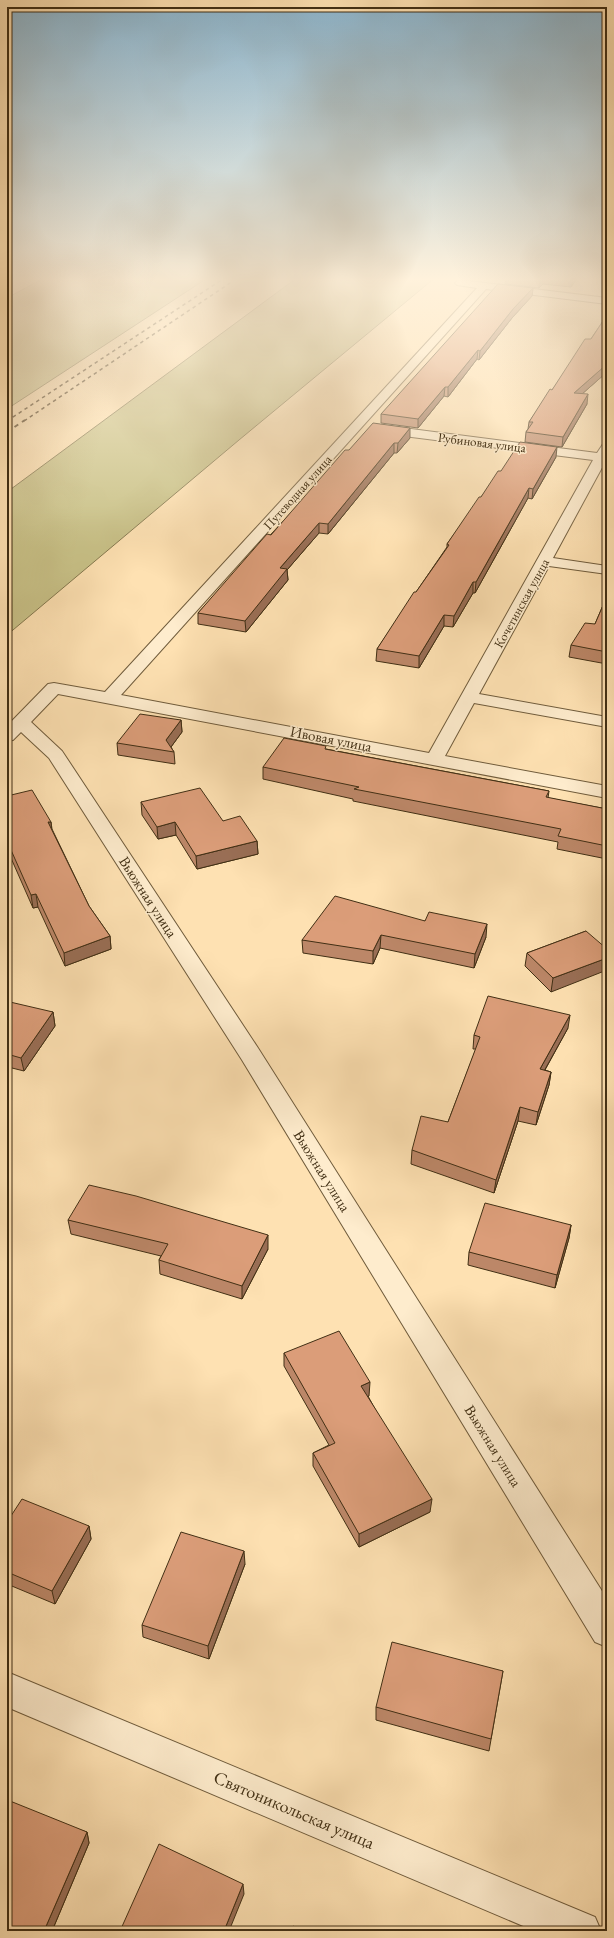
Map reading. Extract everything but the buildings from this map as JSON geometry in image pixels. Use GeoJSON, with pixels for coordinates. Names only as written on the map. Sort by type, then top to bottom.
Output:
{"type":"FeatureCollection","features":[{"type":"Feature","properties":{"kind":"street","name":"Путеводная улица"},"geometry":{"type":"LineString","coordinates":[[110,698],[410,367]]}},
{"type":"Feature","properties":{"kind":"street","name":"Рубиновая улица"},"geometry":{"type":"LineString","coordinates":[[356,426],[605,454]]}},
{"type":"Feature","properties":{"kind":"street","name":"Кочетинская улица"},"geometry":{"type":"LineString","coordinates":[[435,758],[605,454]]}},
{"type":"Feature","properties":{"kind":"street"},"geometry":{"type":"LineString","coordinates":[[544,561],[607,570]]}},
{"type":"Feature","properties":{"kind":"street","name":"Ивовая улица"},"geometry":{"type":"LineString","coordinates":[[14,730],[54,688],[435,758],[607,792]]}},
{"type":"Feature","properties":{"kind":"street"},"geometry":{"type":"LineString","coordinates":[[469,697],[607,722]]}},
{"type":"Feature","properties":{"kind":"street","name":"Вьюжная улица"},"geometry":{"type":"LineString","coordinates":[[14,730],[56,755],[241,1041],[607,1630]]}},
{"type":"Feature","properties":{"kind":"street","name":"Святоникольская улица"},"geometry":{"type":"LineString","coordinates":[[7,1690],[581,1931]]}},
{"type":"Feature","properties":{"kind":"shaded area"},"geometry":{"type":"Polygon","coordinates":[[[7,367],[71,367],[7,409],[7,367]]]}},
{"type":"Feature","properties":{"kind":"shaded area"},"geometry":{"type":"Polygon","coordinates":[[[176,367],[327,367],[7,635],[7,492],[176,367]]]}},
{"type":"Feature","properties":{"kind":"railway"},"geometry":{"type":"LineString","coordinates":[[9,420],[7,421],[88,367]]}},
{"type":"Feature","properties":{"kind":"railway"},"geometry":{"type":"LineString","coordinates":[[24,421],[104,367]]}},
{"type":"Feature","properties":{"kind":"railway"},"geometry":{"type":"LineString","coordinates":[[7,432],[25,420]]}}]}
